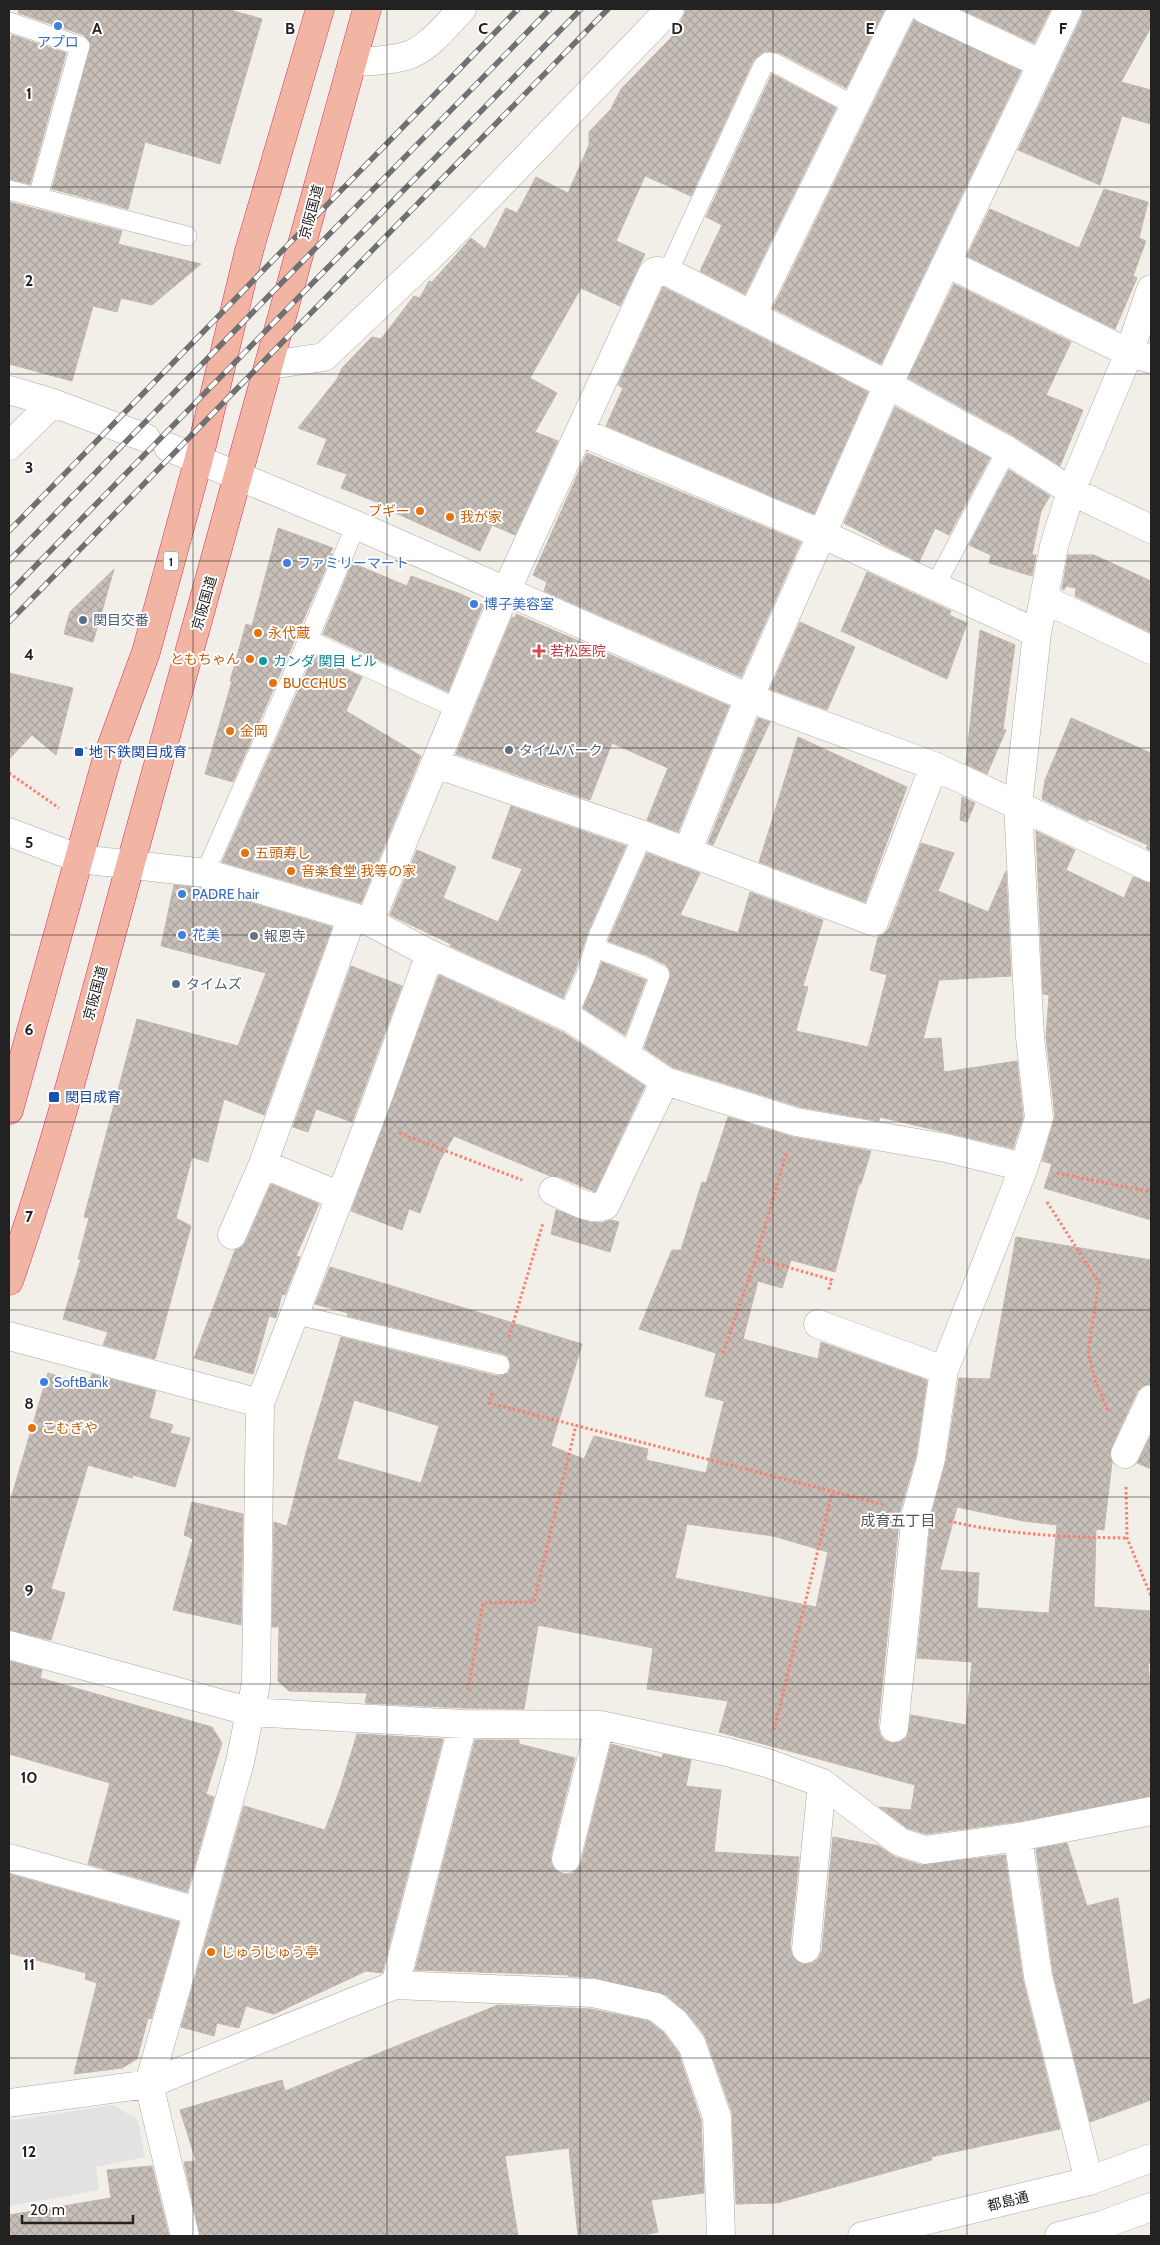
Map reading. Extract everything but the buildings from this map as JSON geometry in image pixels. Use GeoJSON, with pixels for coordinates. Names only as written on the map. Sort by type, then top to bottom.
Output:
{"type":"FeatureCollection","features":[{"type":"Feature","properties":{"kind":"highway","name":"1"},"geometry":{"type":"LineString","coordinates":[[9,1110],[15,1062],[80,859],[107,758],[146,652],[199,458],[249,251],[320,9]]}},
{"type":"Feature","properties":{"kind":"highway","name":"京阪国道"},"geometry":{"type":"LineString","coordinates":[[9,1281],[33,1212],[270,365],[367,9]]}},
{"type":"Feature","properties":{"kind":"street"},"geometry":{"type":"LineString","coordinates":[[352,62],[387,60],[408,56],[431,42],[462,9]]}},
{"type":"Feature","properties":{"kind":"street"},"geometry":{"type":"LineString","coordinates":[[270,365],[324,357],[439,248],[670,9]]}},
{"type":"Feature","properties":{"kind":"street"},"geometry":{"type":"LineString","coordinates":[[752,315],[902,9]]}},
{"type":"Feature","properties":{"kind":"street"},"geometry":{"type":"LineString","coordinates":[[924,9],[1042,64]]}},
{"type":"Feature","properties":{"kind":"street"},"geometry":{"type":"LineString","coordinates":[[687,852],[749,698],[888,385],[1068,9]]}},
{"type":"Feature","properties":{"kind":"street"},"geometry":{"type":"LineString","coordinates":[[947,263],[1140,356]]}},
{"type":"Feature","properties":{"kind":"street"},"geometry":{"type":"LineString","coordinates":[[232,1235],[263,1164],[361,919],[436,764],[506,591],[581,432],[652,274],[656,271],[668,272],[888,385],[1007,450],[1071,491],[1151,529]]}},
{"type":"Feature","properties":{"kind":"street"},"geometry":{"type":"LineString","coordinates":[[894,1728],[916,1513],[931,1459],[944,1370],[1024,1167],[1039,1118],[1030,1037],[1018,806],[1037,633],[1054,546],[1071,491],[1140,356],[1151,289]]}},
{"type":"Feature","properties":{"kind":"street"},"geometry":{"type":"LineString","coordinates":[[9,390],[54,402],[199,458],[749,698],[934,766],[1151,868]]}},
{"type":"Feature","properties":{"kind":"street"},"geometry":{"type":"LineString","coordinates":[[9,446],[54,402]]}},
{"type":"Feature","properties":{"kind":"street"},"geometry":{"type":"LineString","coordinates":[[581,432],[822,534],[1037,633]]}},
{"type":"Feature","properties":{"kind":"street"},"geometry":{"type":"LineString","coordinates":[[1044,599],[1151,650]]}},
{"type":"Feature","properties":{"kind":"street"},"geometry":{"type":"LineString","coordinates":[[436,764],[643,836],[874,922],[934,766]]}},
{"type":"Feature","properties":{"kind":"street"},"geometry":{"type":"LineString","coordinates":[[9,832],[80,859],[205,873],[361,919],[430,954],[567,1017],[665,1081],[796,1122],[946,1148],[1024,1167]]}},
{"type":"Feature","properties":{"kind":"street"},"geometry":{"type":"LineString","coordinates":[[185,2236],[149,2084],[240,1762],[252,1712],[256,1683],[260,1403],[369,1122],[430,954]]}},
{"type":"Feature","properties":{"kind":"street"},"geometry":{"type":"LineString","coordinates":[[553,1191],[588,1206],[598,1208],[605,1206],[665,1081]]}},
{"type":"Feature","properties":{"kind":"street"},"geometry":{"type":"LineString","coordinates":[[263,1164],[340,1196]]}},
{"type":"Feature","properties":{"kind":"street"},"geometry":{"type":"LineString","coordinates":[[818,1324],[944,1370]]}},
{"type":"Feature","properties":{"kind":"street"},"geometry":{"type":"LineString","coordinates":[[9,1336],[260,1403]]}},
{"type":"Feature","properties":{"kind":"street"},"geometry":{"type":"LineString","coordinates":[[1124,1454],[1151,1399]]}},
{"type":"Feature","properties":{"kind":"street"},"geometry":{"type":"LineString","coordinates":[[9,1645],[252,1712],[463,1724],[600,1725],[727,1752],[766,1763],[822,1783],[900,1842],[925,1850],[1018,1837],[1151,1811]]}},
{"type":"Feature","properties":{"kind":"street"},"geometry":{"type":"LineString","coordinates":[[395,1985],[463,1724]]}},
{"type":"Feature","properties":{"kind":"street"},"geometry":{"type":"LineString","coordinates":[[566,1859],[600,1725]]}},
{"type":"Feature","properties":{"kind":"street"},"geometry":{"type":"LineString","coordinates":[[806,1949],[822,1783]]}},
{"type":"Feature","properties":{"kind":"street"},"geometry":{"type":"LineString","coordinates":[[1018,1837],[1038,1976],[1089,2181]]}},
{"type":"Feature","properties":{"kind":"street"},"geometry":{"type":"LineString","coordinates":[[9,1858],[197,1911]]}},
{"type":"Feature","properties":{"kind":"street"},"geometry":{"type":"LineString","coordinates":[[9,2103],[149,2084],[395,1985],[594,1993],[656,2006],[676,2022],[692,2045],[717,2117],[722,2236]]}},
{"type":"Feature","properties":{"kind":"street","name":"都島通"},"geometry":{"type":"LineString","coordinates":[[862,2236],[1089,2181],[1151,2158]]}},
{"type":"Feature","properties":{"kind":"street"},"geometry":{"type":"LineString","coordinates":[[1059,2236],[1102,2225],[1151,2207]]}},
{"type":"Feature","properties":{"kind":"lane"},"geometry":{"type":"LineString","coordinates":[[9,22],[80,46],[38,198]]}},
{"type":"Feature","properties":{"kind":"lane"},"geometry":{"type":"LineString","coordinates":[[668,272],[763,66],[768,62],[775,63],[855,106]]}},
{"type":"Feature","properties":{"kind":"lane"},"geometry":{"type":"LineString","coordinates":[[9,190],[187,236]]}},
{"type":"Feature","properties":{"kind":"lane"},"geometry":{"type":"LineString","coordinates":[[936,586],[1007,450]]}},
{"type":"Feature","properties":{"kind":"lane"},"geometry":{"type":"LineString","coordinates":[[205,873],[308,640],[356,525]]}},
{"type":"Feature","properties":{"kind":"lane"},"geometry":{"type":"LineString","coordinates":[[308,640],[458,709]]}},
{"type":"Feature","properties":{"kind":"lane"},"geometry":{"type":"LineString","coordinates":[[567,1017],[586,975],[598,936],[643,836]]}},
{"type":"Feature","properties":{"kind":"lane"},"geometry":{"type":"LineString","coordinates":[[595,948],[660,974],[629,1056]]}},
{"type":"Feature","properties":{"kind":"lane"},"geometry":{"type":"LineString","coordinates":[[294,1314],[500,1365]]}},
{"type":"Feature","properties":{"kind":"path"},"geometry":{"type":"LineString","coordinates":[[9,773],[62,810]]}},
{"type":"Feature","properties":{"kind":"path"},"geometry":{"type":"LineString","coordinates":[[369,1122],[553,1191],[489,1403],[832,1493],[981,1529],[1046,1537],[1127,1538]]}},
{"type":"Feature","properties":{"kind":"path"},"geometry":{"type":"LineString","coordinates":[[723,1353],[756,1258],[796,1122]]}},
{"type":"Feature","properties":{"kind":"path"},"geometry":{"type":"LineString","coordinates":[[1024,1167],[1151,1192]]}},
{"type":"Feature","properties":{"kind":"path"},"geometry":{"type":"LineString","coordinates":[[1024,1167],[1099,1284],[1088,1351],[1095,1380],[1124,1454],[1127,1538],[1151,1596]]}},
{"type":"Feature","properties":{"kind":"path"},"geometry":{"type":"LineString","coordinates":[[756,1258],[832,1280],[818,1324]]}},
{"type":"Feature","properties":{"kind":"path"},"geometry":{"type":"LineString","coordinates":[[463,1724],[483,1602],[534,1602],[576,1425]]}},
{"type":"Feature","properties":{"kind":"path"},"geometry":{"type":"LineString","coordinates":[[766,1763],[832,1493]]}},
{"type":"Feature","properties":{"kind":"shaded area"},"geometry":{"type":"Polygon","coordinates":[[[113,2105],[138,2120],[145,2157],[96,2167],[99,2190],[9,2206],[9,2121],[113,2105]]]}},
{"type":"Feature","properties":{"kind":"railway"},"geometry":{"type":"LineString","coordinates":[[9,531],[518,9]]}},
{"type":"Feature","properties":{"kind":"railway"},"geometry":{"type":"LineString","coordinates":[[9,561],[550,9]]}},
{"type":"Feature","properties":{"kind":"railway"},"geometry":{"type":"LineString","coordinates":[[9,593],[581,9]]}},
{"type":"Feature","properties":{"kind":"railway"},"geometry":{"type":"LineString","coordinates":[[9,622],[608,9]]}},
{"type":"Feature","properties":{"kind":"place","name":"アプロ"},"geometry":{"type":"Point","coordinates":[58,26]}},
{"type":"Feature","properties":{"kind":"place","name":"ブギー"},"geometry":{"type":"Point","coordinates":[420,511]}},
{"type":"Feature","properties":{"kind":"place","name":"我が家"},"geometry":{"type":"Point","coordinates":[450,517]}},
{"type":"Feature","properties":{"kind":"place","name":"ファミリーマート"},"geometry":{"type":"Point","coordinates":[287,563]}},
{"type":"Feature","properties":{"kind":"place","name":"博子美容室"},"geometry":{"type":"Point","coordinates":[474,604]}},
{"type":"Feature","properties":{"kind":"place","name":"関目交番"},"geometry":{"type":"Point","coordinates":[83,620]}},
{"type":"Feature","properties":{"kind":"place","name":"永代蔵"},"geometry":{"type":"Point","coordinates":[258,633]}},
{"type":"Feature","properties":{"kind":"place","name":"若松医院"},"geometry":{"type":"Point","coordinates":[539,651]}},
{"type":"Feature","properties":{"kind":"place","name":"ともちゃん"},"geometry":{"type":"Point","coordinates":[250,659]}},
{"type":"Feature","properties":{"kind":"place","name":"カンダ 関目 ビル"},"geometry":{"type":"Point","coordinates":[263,661]}},
{"type":"Feature","properties":{"kind":"place","name":"BUCCHUS"},"geometry":{"type":"Point","coordinates":[273,683]}},
{"type":"Feature","properties":{"kind":"place","name":"金岡"},"geometry":{"type":"Point","coordinates":[230,731]}},
{"type":"Feature","properties":{"kind":"place","name":"タイムパーク"},"geometry":{"type":"Point","coordinates":[509,750]}},
{"type":"Feature","properties":{"kind":"place","name":"地下鉄関目成育"},"geometry":{"type":"Point","coordinates":[79,752]}},
{"type":"Feature","properties":{"kind":"place","name":"五頭寿し"},"geometry":{"type":"Point","coordinates":[245,853]}},
{"type":"Feature","properties":{"kind":"place","name":"音楽食堂 我等の家"},"geometry":{"type":"Point","coordinates":[291,871]}},
{"type":"Feature","properties":{"kind":"place","name":"PADRE hair"},"geometry":{"type":"Point","coordinates":[182,894]}},
{"type":"Feature","properties":{"kind":"place","name":"花美"},"geometry":{"type":"Point","coordinates":[182,935]}},
{"type":"Feature","properties":{"kind":"place","name":"報恩寺"},"geometry":{"type":"Point","coordinates":[254,936]}},
{"type":"Feature","properties":{"kind":"place","name":"タイムズ"},"geometry":{"type":"Point","coordinates":[176,984]}},
{"type":"Feature","properties":{"kind":"place","name":"関目成育"},"geometry":{"type":"Point","coordinates":[54,1097]}},
{"type":"Feature","properties":{"kind":"place","name":"SoftBank"},"geometry":{"type":"Point","coordinates":[44,1382]}},
{"type":"Feature","properties":{"kind":"place","name":"こむぎや"},"geometry":{"type":"Point","coordinates":[32,1428]}},
{"type":"Feature","properties":{"kind":"place","name":"じゅうじゅう亭"},"geometry":{"type":"Point","coordinates":[211,1952]}},
{"type":"Feature","properties":{"kind":"district","name":"成育五丁目"},"geometry":{"type":"Point","coordinates":[898,1521]}}]}
